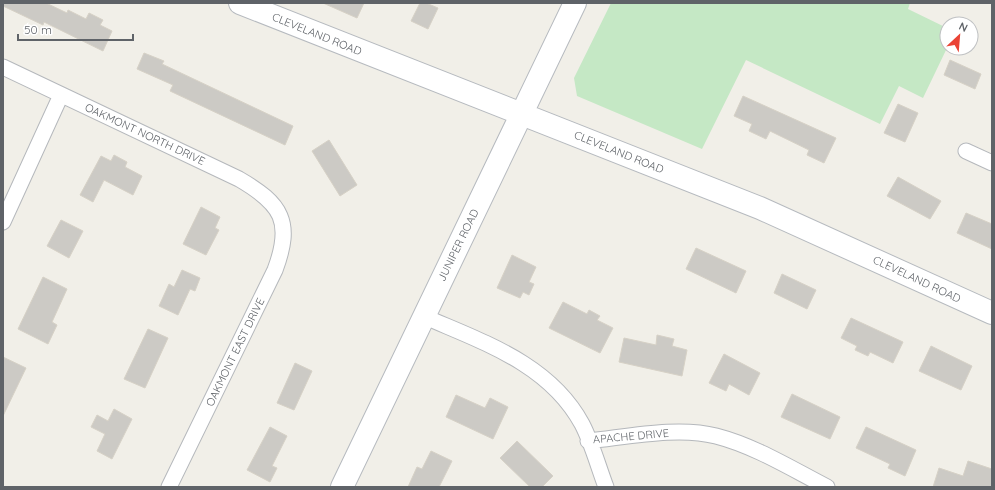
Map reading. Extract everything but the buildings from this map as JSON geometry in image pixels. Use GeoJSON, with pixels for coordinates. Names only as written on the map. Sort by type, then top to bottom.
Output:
{"type":"FeatureCollection","features":[{"type":"Feature","properties":{"kind":"main road","name":"CLEVELAND ROAD"},"geometry":{"type":"LineString","coordinates":[[240,3],[760,208],[992,313]]}},
{"type":"Feature","properties":{"kind":"main road","name":"JUNIPER ROAD"},"geometry":{"type":"LineString","coordinates":[[342,487],[575,3]]}},
{"type":"Feature","properties":{"kind":"street","name":"OAKMONT NORTH DRIVE"},"geometry":{"type":"LineString","coordinates":[[3,67],[239,180],[270,200],[279,212]]}},
{"type":"Feature","properties":{"kind":"street"},"geometry":{"type":"LineString","coordinates":[[3,222],[61,94]]}},
{"type":"Feature","properties":{"kind":"street"},"geometry":{"type":"LineString","coordinates":[[966,151],[992,163]]}},
{"type":"Feature","properties":{"kind":"street","name":"OAKMONT EAST DRIVE"},"geometry":{"type":"LineString","coordinates":[[169,487],[275,270],[284,240],[279,212]]}},
{"type":"Feature","properties":{"kind":"street","name":"APACHE DRIVE"},"geometry":{"type":"LineString","coordinates":[[423,316],[510,354],[540,374],[559,391],[571,406],[582,425],[588,441],[676,432],[716,436],[745,446],[827,487]]}},
{"type":"Feature","properties":{"kind":"street"},"geometry":{"type":"LineString","coordinates":[[588,441],[606,487]]}},
{"type":"Feature","properties":{"kind":"green space"},"geometry":{"type":"Polygon","coordinates":[[[611,3],[910,3],[908,9],[939,24],[939,56],[943,56],[923,98],[899,86],[880,124],[746,60],[702,149],[577,96],[574,78],[611,3]]]}}]}
